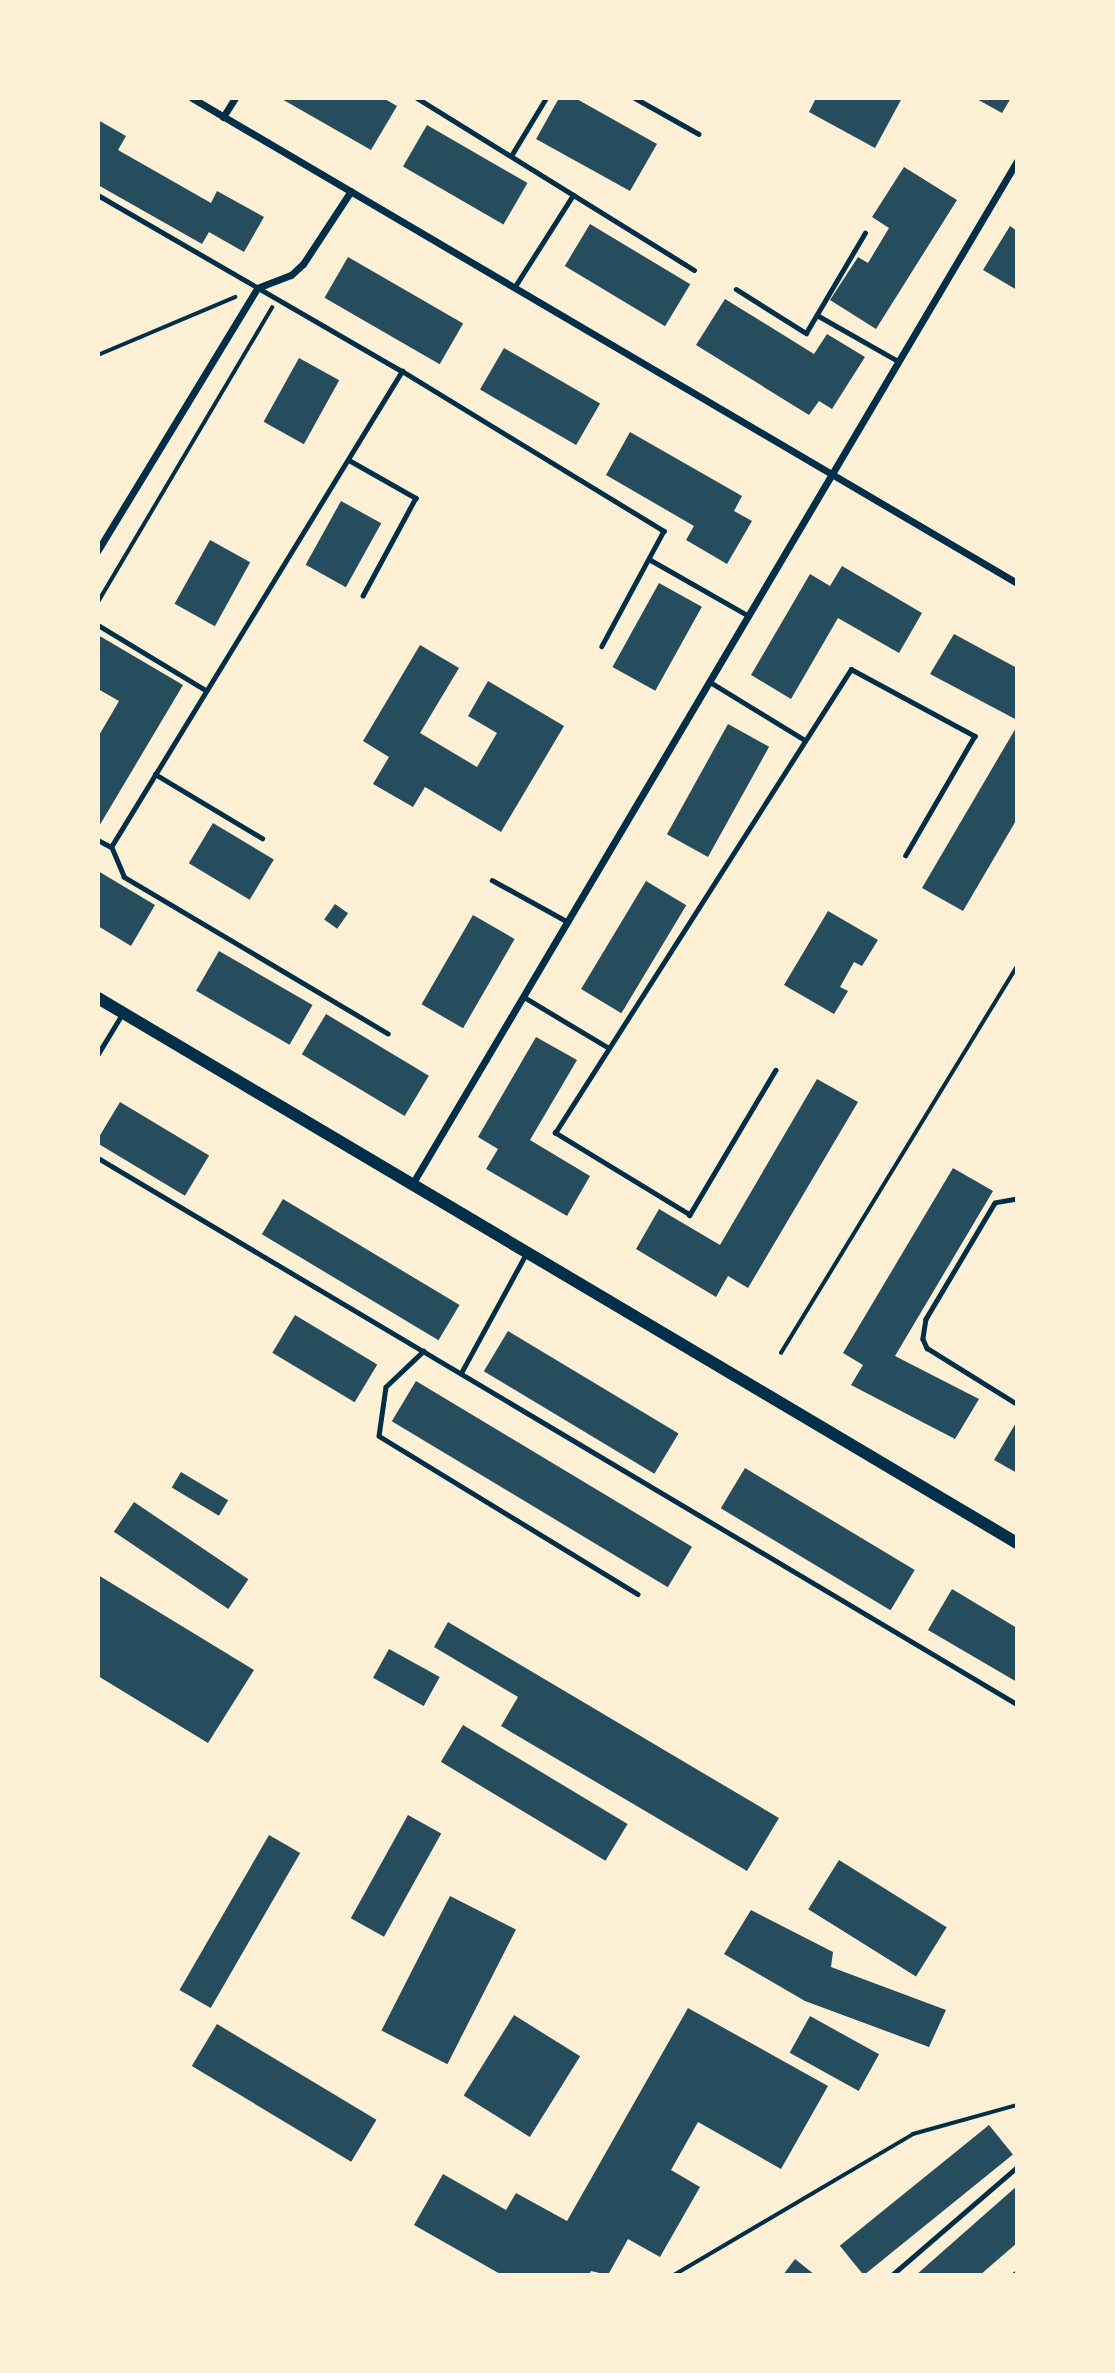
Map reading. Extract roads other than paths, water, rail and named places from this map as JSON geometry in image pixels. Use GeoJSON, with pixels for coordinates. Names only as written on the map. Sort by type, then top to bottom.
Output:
{"type":"FeatureCollection","features":[{"type":"Feature","properties":{"kind":"street"},"geometry":{"type":"LineString","coordinates":[[192,98],[1017,583]]}},
{"type":"Feature","properties":{"kind":"street"},"geometry":{"type":"LineString","coordinates":[[223,117],[235,98]]}},
{"type":"Feature","properties":{"kind":"street"},"geometry":{"type":"LineString","coordinates":[[414,1181],[901,363],[1017,161]]}},
{"type":"Feature","properties":{"kind":"street"},"geometry":{"type":"LineString","coordinates":[[98,550],[257,288],[291,275],[303,264],[351,191]]}},
{"type":"Feature","properties":{"kind":"street"},"geometry":{"type":"LineString","coordinates":[[98,998],[414,1181],[1017,1543]]}},
{"type":"Feature","properties":{"kind":"lane"},"geometry":{"type":"LineString","coordinates":[[417,98],[694,270]]}},
{"type":"Feature","properties":{"kind":"lane"},"geometry":{"type":"LineString","coordinates":[[511,156],[546,98]]}},
{"type":"Feature","properties":{"kind":"lane"},"geometry":{"type":"LineString","coordinates":[[635,98],[699,134]]}},
{"type":"Feature","properties":{"kind":"lane"},"geometry":{"type":"LineString","coordinates":[[98,195],[402,371],[664,531],[603,646]]}},
{"type":"Feature","properties":{"kind":"lane"},"geometry":{"type":"LineString","coordinates":[[514,288],[573,195]]}},
{"type":"Feature","properties":{"kind":"lane"},"geometry":{"type":"LineString","coordinates":[[736,289],[806,333],[865,233]]}},
{"type":"Feature","properties":{"kind":"lane"},"geometry":{"type":"LineString","coordinates":[[817,315],[901,363]]}},
{"type":"Feature","properties":{"kind":"lane"},"geometry":{"type":"LineString","coordinates":[[111,847],[205,688],[402,371]]}},
{"type":"Feature","properties":{"kind":"lane"},"geometry":{"type":"LineString","coordinates":[[349,460],[416,498],[363,596]]}},
{"type":"Feature","properties":{"kind":"lane"},"geometry":{"type":"LineString","coordinates":[[649,559],[750,616]]}},
{"type":"Feature","properties":{"kind":"lane"},"geometry":{"type":"LineString","coordinates":[[98,625],[205,688]]}},
{"type":"Feature","properties":{"kind":"lane"},"geometry":{"type":"LineString","coordinates":[[776,1070],[690,1215],[555,1133],[851,669],[975,736],[906,855]]}},
{"type":"Feature","properties":{"kind":"lane"},"geometry":{"type":"LineString","coordinates":[[710,682],[806,740]]}},
{"type":"Feature","properties":{"kind":"lane"},"geometry":{"type":"LineString","coordinates":[[155,774],[262,838]]}},
{"type":"Feature","properties":{"kind":"lane"},"geometry":{"type":"LineString","coordinates":[[98,839],[111,847],[124,877],[388,1034]]}},
{"type":"Feature","properties":{"kind":"lane"},"geometry":{"type":"LineString","coordinates":[[492,880],[569,923]]}},
{"type":"Feature","properties":{"kind":"lane"},"geometry":{"type":"LineString","coordinates":[[524,997],[609,1048]]}},
{"type":"Feature","properties":{"kind":"lane"},"geometry":{"type":"LineString","coordinates":[[98,1054],[123,1013]]}},
{"type":"Feature","properties":{"kind":"lane"},"geometry":{"type":"LineString","coordinates":[[98,1158],[1017,1704]]}},
{"type":"Feature","properties":{"kind":"lane"},"geometry":{"type":"LineString","coordinates":[[1017,1199],[995,1203],[926,1319],[923,1339],[927,1348],[1017,1404]]}},
{"type":"Feature","properties":{"kind":"lane"},"geometry":{"type":"LineString","coordinates":[[461,1373],[528,1250]]}},
{"type":"Feature","properties":{"kind":"lane"},"geometry":{"type":"LineString","coordinates":[[424,1351],[386,1387],[379,1436],[638,1594]]}},
{"type":"Feature","properties":{"kind":"lane"},"geometry":{"type":"LineString","coordinates":[[892,2275],[1017,2167]]}}]}
